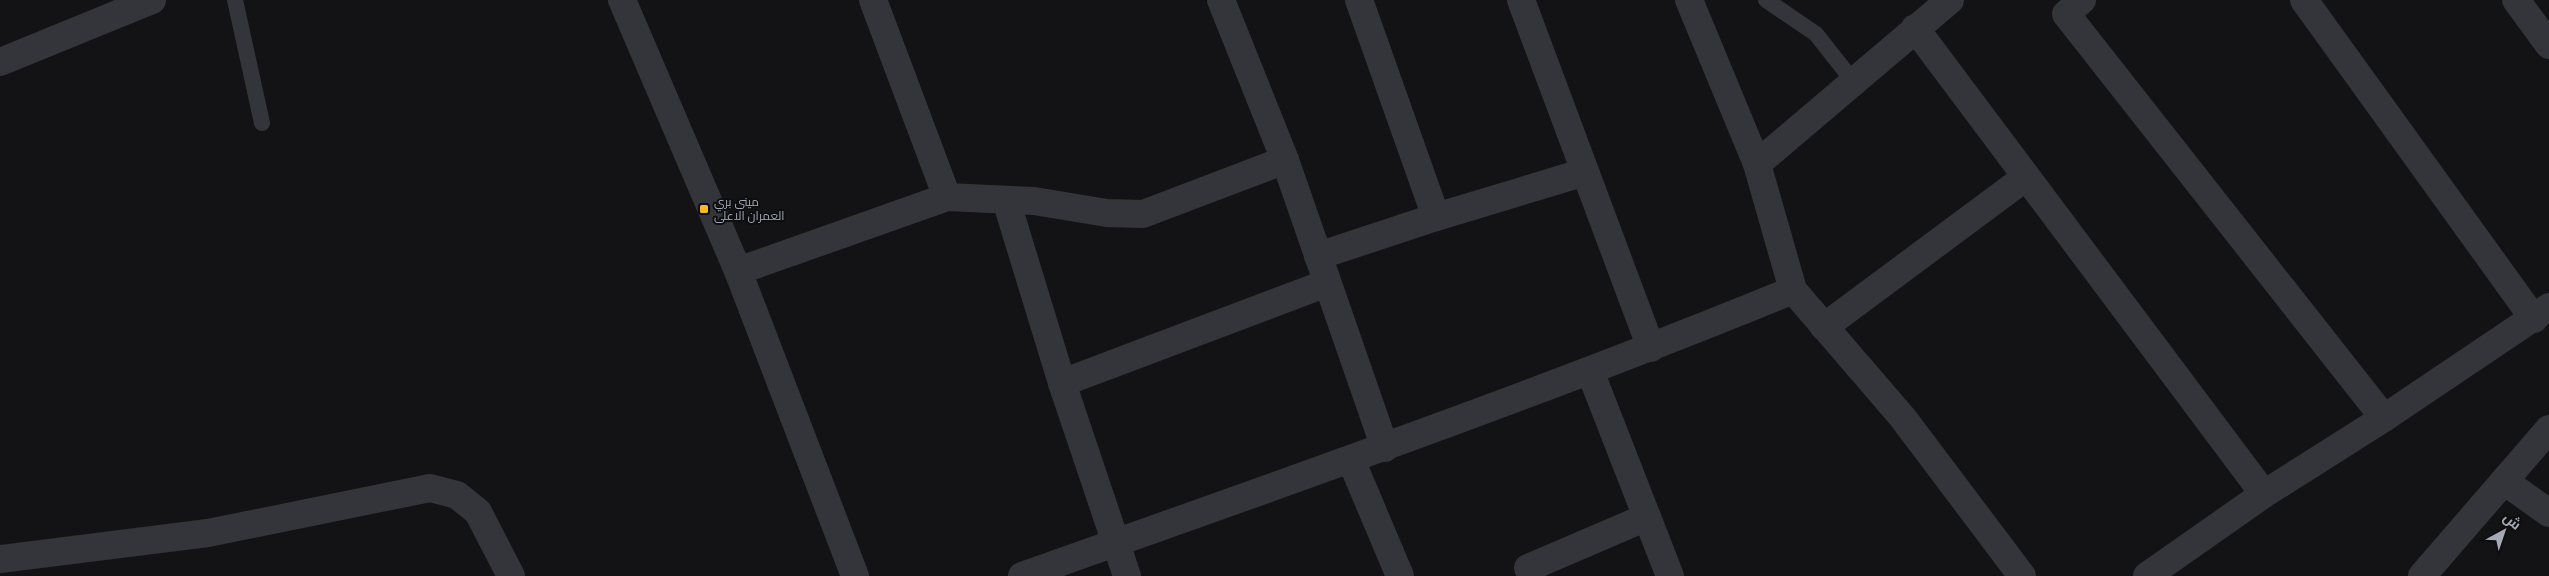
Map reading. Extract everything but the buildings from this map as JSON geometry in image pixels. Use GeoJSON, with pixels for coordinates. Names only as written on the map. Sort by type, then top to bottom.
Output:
{"type":"FeatureCollection","features":[{"type":"Feature","properties":{"kind":"street"},"geometry":{"type":"LineString","coordinates":[[0,62],[152,0]]}},
{"type":"Feature","properties":{"kind":"street"},"geometry":{"type":"LineString","coordinates":[[622,0],[738,271],[855,576]]}},
{"type":"Feature","properties":{"kind":"street"},"geometry":{"type":"LineString","coordinates":[[873,0],[947,197]]}},
{"type":"Feature","properties":{"kind":"street"},"geometry":{"type":"LineString","coordinates":[[1221,0],[1285,160],[1385,448]]}},
{"type":"Feature","properties":{"kind":"street"},"geometry":{"type":"LineString","coordinates":[[1359,0],[1436,217]]}},
{"type":"Feature","properties":{"kind":"street"},"geometry":{"type":"LineString","coordinates":[[1521,0],[1651,348]]}},
{"type":"Feature","properties":{"kind":"street"},"geometry":{"type":"LineString","coordinates":[[1690,0],[1757,164],[1794,290],[1903,418],[2022,576]]}},
{"type":"Feature","properties":{"kind":"street"},"geometry":{"type":"LineString","coordinates":[[1757,164],[1950,0]]}},
{"type":"Feature","properties":{"kind":"street"},"geometry":{"type":"LineString","coordinates":[[2146,576],[2264,494],[2384,418],[2542,313],[2304,0]]}},
{"type":"Feature","properties":{"kind":"street"},"geometry":{"type":"LineString","coordinates":[[2516,0],[2549,45]]}},
{"type":"Feature","properties":{"kind":"street"},"geometry":{"type":"LineString","coordinates":[[2068,4],[2384,418]]}},
{"type":"Feature","properties":{"kind":"street"},"geometry":{"type":"LineString","coordinates":[[1915,28],[2264,494]]}},
{"type":"Feature","properties":{"kind":"street"},"geometry":{"type":"LineString","coordinates":[[738,271],[947,197],[1058,204],[1107,213],[1143,214],[1285,160]]}},
{"type":"Feature","properties":{"kind":"street"},"geometry":{"type":"LineString","coordinates":[[1318,256],[1436,217],[1585,172]]}},
{"type":"Feature","properties":{"kind":"street"},"geometry":{"type":"LineString","coordinates":[[1824,327],[2026,177]]}},
{"type":"Feature","properties":{"kind":"street"},"geometry":{"type":"LineString","coordinates":[[1006,200],[1062,384],[1118,542],[1127,576]]}},
{"type":"Feature","properties":{"kind":"street"},"geometry":{"type":"LineString","coordinates":[[1062,384],[1327,283]]}},
{"type":"Feature","properties":{"kind":"street"},"geometry":{"type":"LineString","coordinates":[[1022,576],[1385,448],[1651,348],[1794,290]]}},
{"type":"Feature","properties":{"kind":"street"},"geometry":{"type":"LineString","coordinates":[[1590,371],[1670,576]]}},
{"type":"Feature","properties":{"kind":"street"},"geometry":{"type":"LineString","coordinates":[[2422,576],[2549,429]]}},
{"type":"Feature","properties":{"kind":"street"},"geometry":{"type":"LineString","coordinates":[[1351,460],[1400,576]]}},
{"type":"Feature","properties":{"kind":"street"},"geometry":{"type":"LineString","coordinates":[[2504,480],[2549,513]]}},
{"type":"Feature","properties":{"kind":"street"},"geometry":{"type":"LineString","coordinates":[[0,559],[208,533],[430,488],[457,494],[478,512],[511,576]]}},
{"type":"Feature","properties":{"kind":"street"},"geometry":{"type":"LineString","coordinates":[[1523,573],[1647,517]]}},
{"type":"Feature","properties":{"kind":"lane"},"geometry":{"type":"LineString","coordinates":[[234,0],[262,123]]}},
{"type":"Feature","properties":{"kind":"lane"},"geometry":{"type":"LineString","coordinates":[[1766,0],[1816,34],[1853,81]]}},
{"type":"Feature","properties":{"kind":"place","name":"ميني بري العمران الاعلى"},"geometry":{"type":"Point","coordinates":[704,209]}}]}
